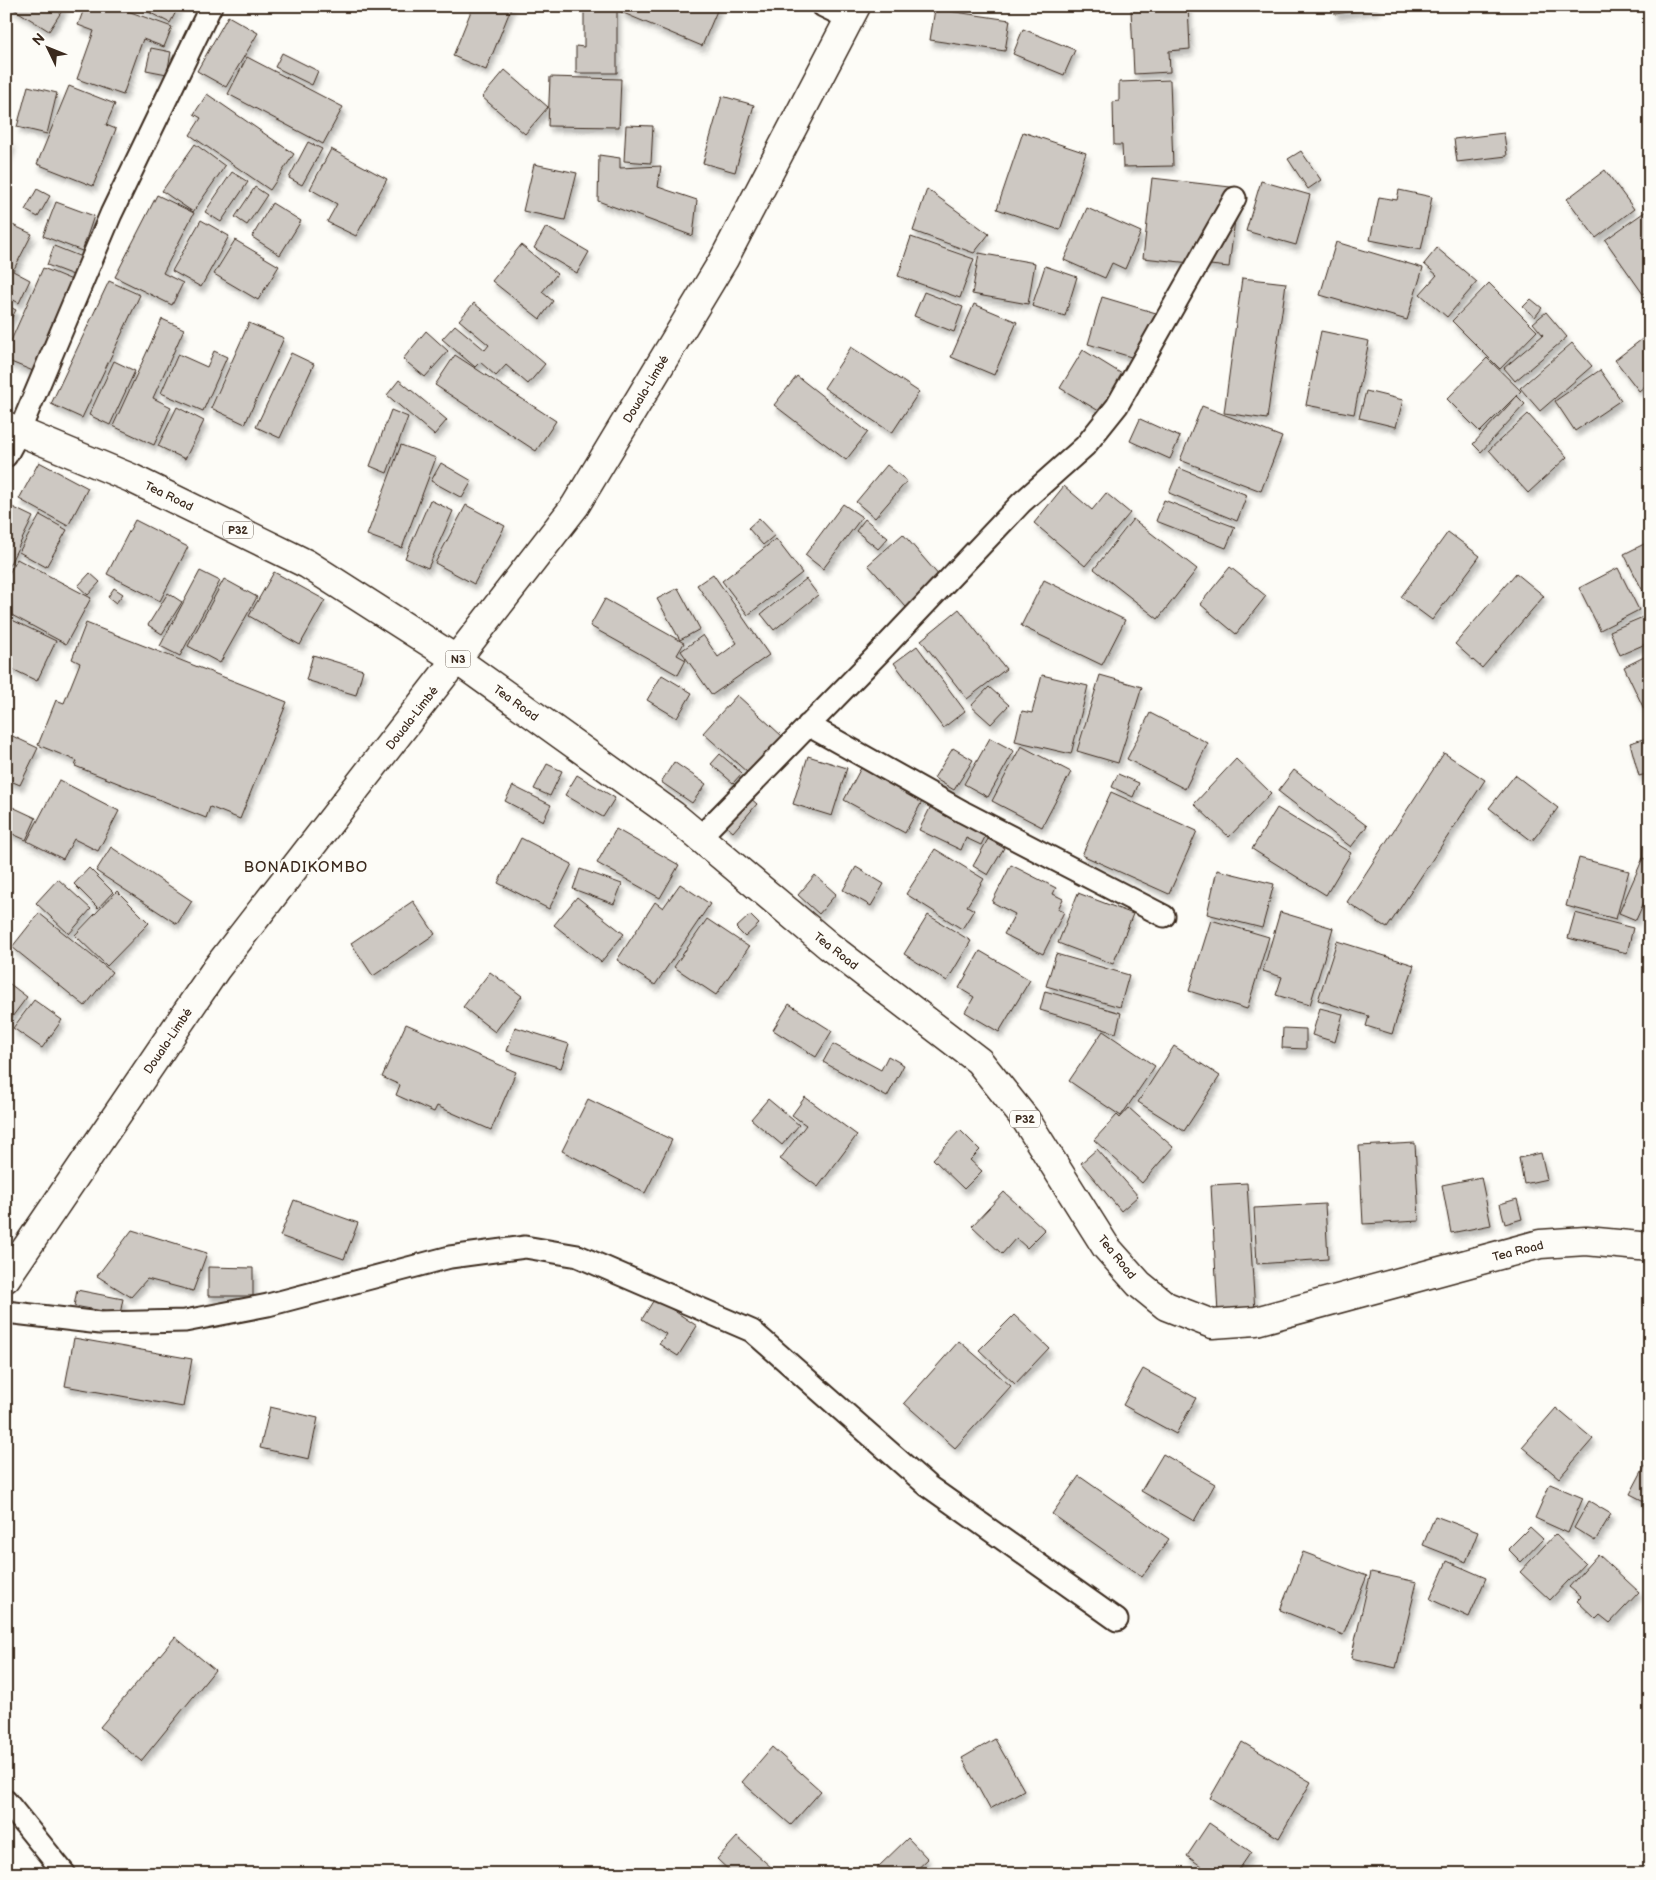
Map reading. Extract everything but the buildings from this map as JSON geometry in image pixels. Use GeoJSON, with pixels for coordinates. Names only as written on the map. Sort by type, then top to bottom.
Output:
{"type":"FeatureCollection","features":[{"type":"Feature","properties":{"kind":"main road","name":"Douala-Limbé"},"geometry":{"type":"LineString","coordinates":[[6,1278],[216,969],[575,506],[724,260],[853,13]]}},
{"type":"Feature","properties":{"kind":"main road","name":"Tea Road"},"geometry":{"type":"LineString","coordinates":[[13,429],[131,478],[307,564],[457,660],[674,814],[829,946],[979,1061],[1026,1120],[1106,1248],[1139,1284],[1166,1306],[1212,1324],[1256,1320],[1540,1244],[1586,1241],[1650,1247]]}},
{"type":"Feature","properties":{"kind":"street"},"geometry":{"type":"LineString","coordinates":[[6,456],[13,429],[111,214],[211,6]]}},
{"type":"Feature","properties":{"kind":"street"},"geometry":{"type":"LineString","coordinates":[[823,6],[853,13]]}},
{"type":"Feature","properties":{"kind":"street"},"geometry":{"type":"LineString","coordinates":[[700,837],[1021,503],[1085,446],[1096,433],[1117,406],[1235,198]]}},
{"type":"Feature","properties":{"kind":"street"},"geometry":{"type":"LineString","coordinates":[[808,725],[964,812],[1164,916]]}},
{"type":"Feature","properties":{"kind":"street"},"geometry":{"type":"LineString","coordinates":[[6,1312],[100,1323],[185,1321],[268,1305],[450,1257],[525,1247],[578,1256],[752,1331],[928,1486],[1116,1620]]}},
{"type":"Feature","properties":{"kind":"street"},"geometry":{"type":"LineString","coordinates":[[6,1801],[65,1874]]}},
{"type":"Feature","properties":{"kind":"district","name":"BONADIKOMBO"},"geometry":{"type":"Point","coordinates":[306,867]}}]}
